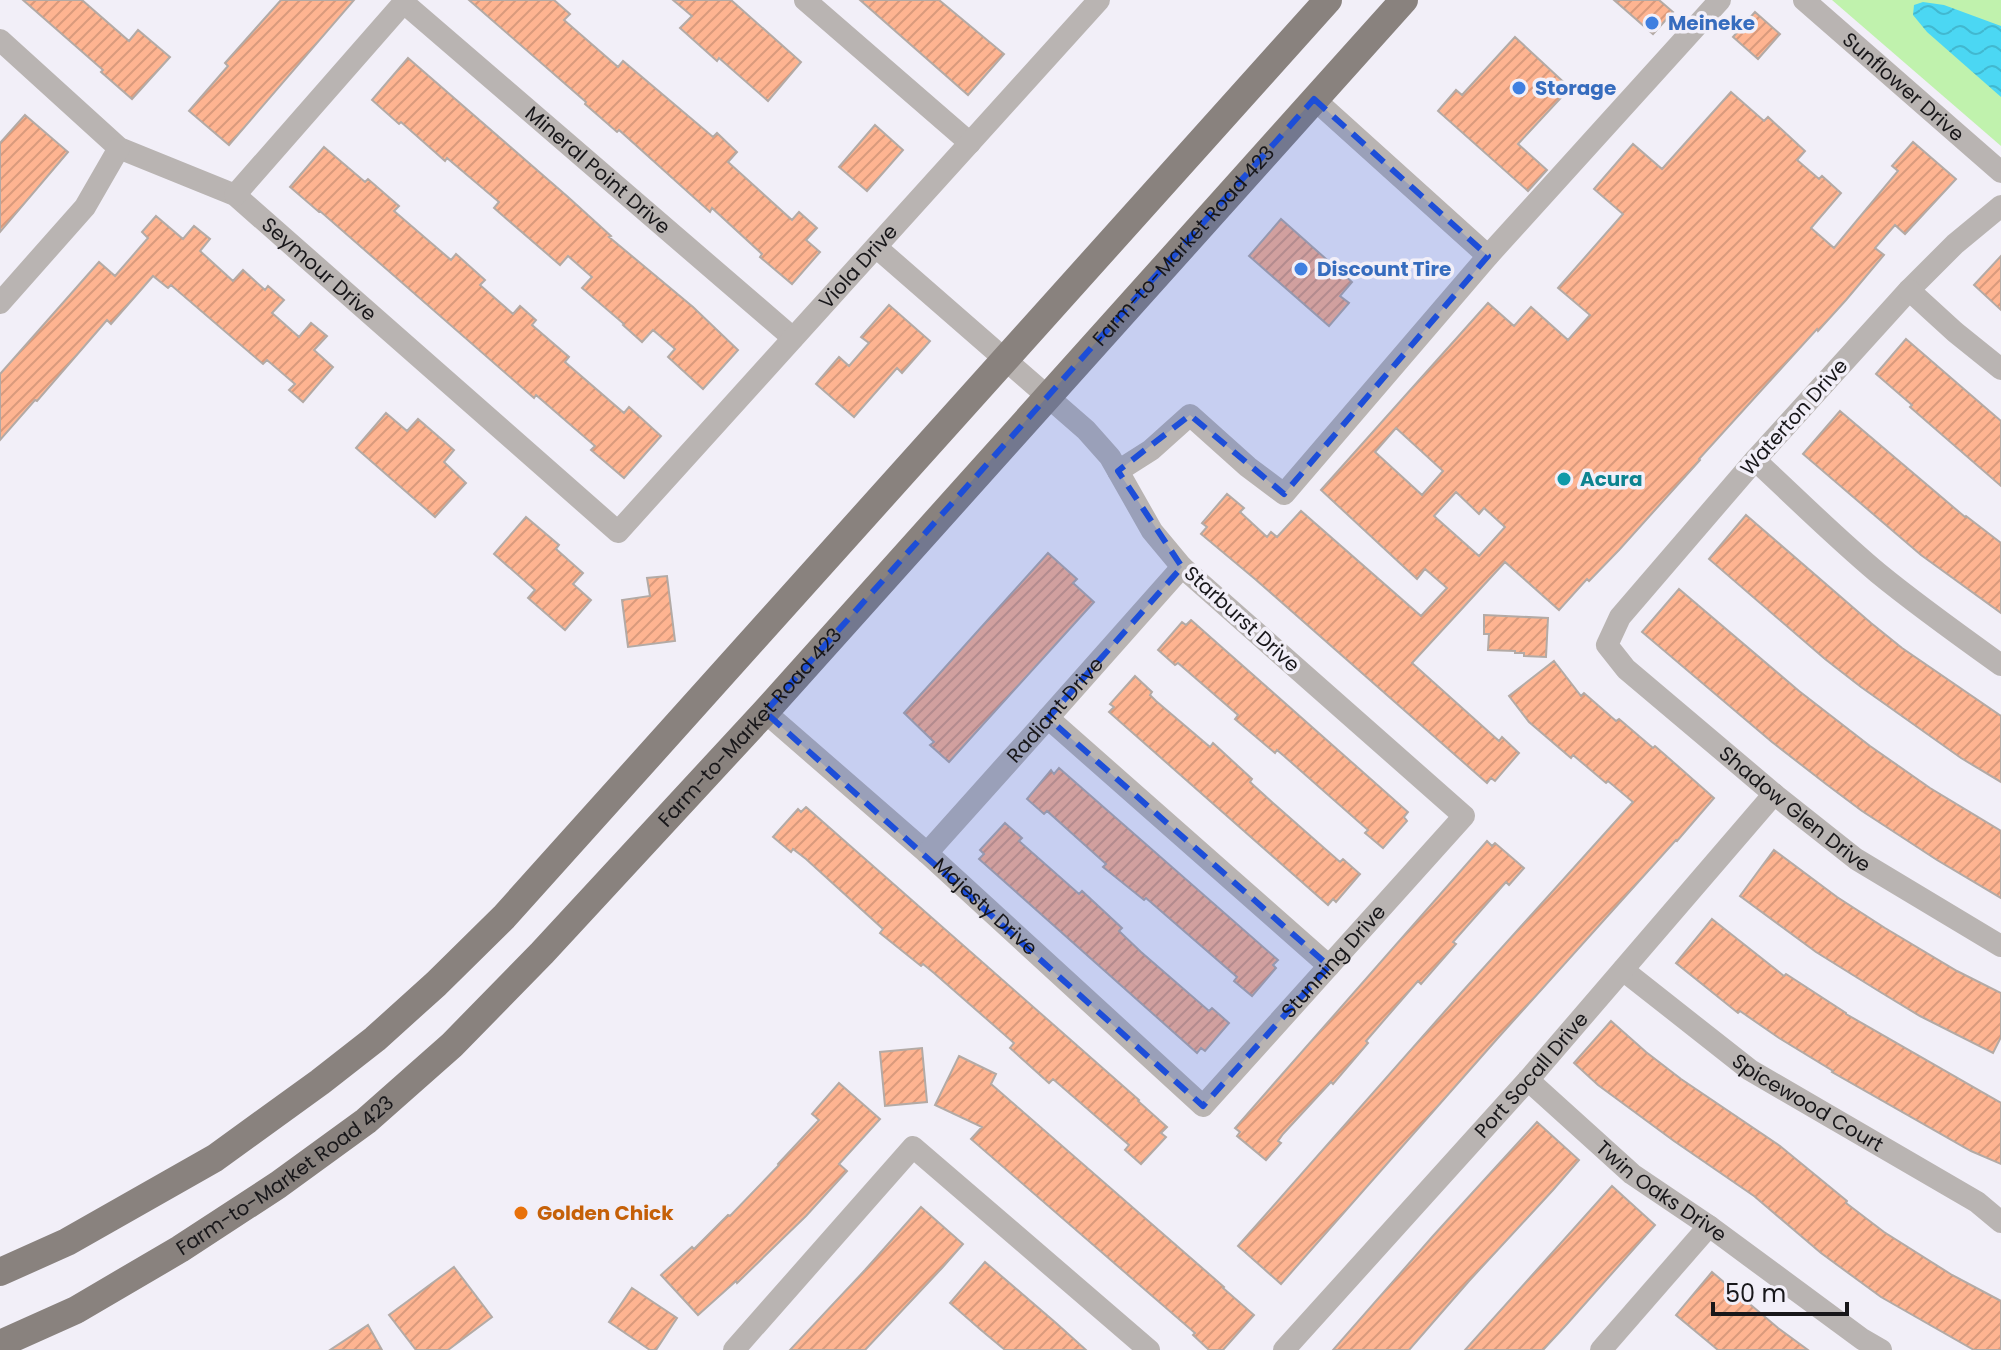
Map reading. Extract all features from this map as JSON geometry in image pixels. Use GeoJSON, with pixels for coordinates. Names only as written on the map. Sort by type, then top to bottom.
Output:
{"type":"FeatureCollection","features":[{"type":"Feature","properties":{"kind":"main road"},"geometry":{"type":"LineString","coordinates":[[0,1272],[67,1242],[215,1158],[375,1039],[436,984],[515,905],[1328,0]]}},
{"type":"Feature","properties":{"kind":"main road","name":"Farm-to-Market Road 423"},"geometry":{"type":"LineString","coordinates":[[0,1344],[76,1310],[180,1249],[278,1185],[366,1121],[452,1045],[542,953],[765,712],[1404,0]]}},
{"type":"Feature","properties":{"kind":"street"},"geometry":{"type":"LineString","coordinates":[[805,0],[970,143]]}},
{"type":"Feature","properties":{"kind":"street","name":"Viola Drive"},"geometry":{"type":"LineString","coordinates":[[618,532],[1099,0]]}},
{"type":"Feature","properties":{"kind":"street"},"geometry":{"type":"LineString","coordinates":[[1118,471],[1151,450],[1190,415],[1248,467],[1284,494],[1488,256],[1720,0]]}},
{"type":"Feature","properties":{"kind":"street","name":"Sunflower Drive"},"geometry":{"type":"LineString","coordinates":[[1804,0],[2001,172]]}},
{"type":"Feature","properties":{"kind":"street"},"geometry":{"type":"LineString","coordinates":[[235,195],[405,2]]}},
{"type":"Feature","properties":{"kind":"street","name":"Mineral Point Drive"},"geometry":{"type":"LineString","coordinates":[[405,2],[793,338]]}},
{"type":"Feature","properties":{"kind":"street","name":"Seymour Drive"},"geometry":{"type":"LineString","coordinates":[[0,40],[119,148],[235,195],[618,532]]}},
{"type":"Feature","properties":{"kind":"street"},"geometry":{"type":"LineString","coordinates":[[1314,99],[1488,256]]}},
{"type":"Feature","properties":{"kind":"street"},"geometry":{"type":"LineString","coordinates":[[0,303],[85,207],[119,148]]}},
{"type":"Feature","properties":{"kind":"street","name":"Waterton Drive"},"geometry":{"type":"LineString","coordinates":[[1607,645],[1620,617],[1755,460],[1909,290],[1955,244],[2001,206]]}},
{"type":"Feature","properties":{"kind":"street","name":"Starburst Drive"},"geometry":{"type":"LineString","coordinates":[[876,247],[1086,430],[1110,457],[1152,531],[1182,567],[1464,816]]}},
{"type":"Feature","properties":{"kind":"street"},"geometry":{"type":"LineString","coordinates":[[1909,290],[2001,369]]}},
{"type":"Feature","properties":{"kind":"street"},"geometry":{"type":"LineString","coordinates":[[1755,460],[1878,573],[2001,665]]}},
{"type":"Feature","properties":{"kind":"street","name":"Radiant Drive"},"geometry":{"type":"LineString","coordinates":[[927,853],[1182,567]]}},
{"type":"Feature","properties":{"kind":"street","name":"Shadow Glen Drive"},"geometry":{"type":"LineString","coordinates":[[1607,645],[1626,669],[1856,859],[2001,946]]}},
{"type":"Feature","properties":{"kind":"street","name":"Majesty Drive"},"geometry":{"type":"LineString","coordinates":[[765,712],[927,853],[1203,1106]]}},
{"type":"Feature","properties":{"kind":"street"},"geometry":{"type":"LineString","coordinates":[[1048,718],[1329,966]]}},
{"type":"Feature","properties":{"kind":"street","name":"Port Socall Drive"},"geometry":{"type":"LineString","coordinates":[[1284,1350],[1528,1080],[1774,794]]}},
{"type":"Feature","properties":{"kind":"street","name":"Stunning Drive"},"geometry":{"type":"LineString","coordinates":[[1203,1106],[1464,816]]}},
{"type":"Feature","properties":{"kind":"street","name":"Spicewood Court"},"geometry":{"type":"LineString","coordinates":[[1623,970],[1750,1070],[1977,1202],[2001,1222]]}},
{"type":"Feature","properties":{"kind":"street","name":"Twin Oaks Drive"},"geometry":{"type":"LineString","coordinates":[[1528,1080],[1632,1174],[1881,1350]]}},
{"type":"Feature","properties":{"kind":"street"},"geometry":{"type":"LineString","coordinates":[[734,1350],[913,1147],[1149,1350]]}},
{"type":"Feature","properties":{"kind":"street"},"geometry":{"type":"LineString","coordinates":[[1601,1350],[1709,1226]]}},
{"type":"Feature","properties":{"kind":"highlighted area"},"geometry":{"type":"Polygon","coordinates":[[[1314,99],[1488,256],[1284,494],[1190,415],[1118,471],[1182,567],[1048,718],[1329,966],[1203,1106],[765,712],[1314,99]]]}},
{"type":"Feature","properties":{"kind":"green space"},"geometry":{"type":"Polygon","coordinates":[[[1832,0],[2001,0],[2001,146],[1832,0]]]}},
{"type":"Feature","properties":{"kind":"water"},"geometry":{"type":"Polygon","coordinates":[[[1923,2],[1944,5],[2001,26],[2001,97],[1927,32],[1913,15],[1914,5],[1923,2]]]}},
{"type":"Feature","properties":{"kind":"building"},"geometry":{"type":"Polygon","coordinates":[[[23,0],[82,0],[129,41],[138,30],[170,57],[132,99],[23,0]]]}},
{"type":"Feature","properties":{"kind":"building"},"geometry":{"type":"Polygon","coordinates":[[[281,0],[354,0],[229,145],[189,111],[228,66],[225,63],[281,0]]]}},
{"type":"Feature","properties":{"kind":"building"},"geometry":{"type":"Polygon","coordinates":[[[469,0],[554,0],[570,14],[564,20],[618,67],[623,61],[713,137],[717,133],[737,152],[728,162],[792,220],[799,212],[817,228],[806,240],[820,252],[792,284],[760,257],[762,254],[712,208],[710,212],[469,0]]]}},
{"type":"Feature","properties":{"kind":"building"},"geometry":{"type":"Polygon","coordinates":[[[673,0],[731,0],[801,62],[768,101],[680,28],[692,16],[673,0]]]}},
{"type":"Feature","properties":{"kind":"building"},"geometry":{"type":"Polygon","coordinates":[[[860,0],[939,0],[1004,54],[968,95],[860,0]]]}},
{"type":"Feature","properties":{"kind":"building","name":"Meineke"},"geometry":{"type":"Polygon","coordinates":[[[1614,0],[1659,0],[1673,12],[1653,34],[1614,0]]]}},
{"type":"Feature","properties":{"kind":"building"},"geometry":{"type":"Polygon","coordinates":[[[1755,12],[1780,34],[1758,59],[1733,37],[1755,12]]]}},
{"type":"Feature","properties":{"kind":"building"},"geometry":{"type":"Polygon","coordinates":[[[1515,37],[1570,88],[1518,144],[1547,170],[1528,191],[1438,111],[1456,90],[1462,95],[1515,37]]]}},
{"type":"Feature","properties":{"kind":"building"},"geometry":{"type":"Polygon","coordinates":[[[408,58],[738,350],[703,389],[668,357],[675,349],[653,330],[642,342],[582,288],[592,277],[568,256],[560,265],[494,208],[499,202],[372,100],[408,58]]]}},
{"type":"Feature","properties":{"kind":"building"},"geometry":{"type":"Polygon","coordinates":[[[1731,92],[1764,121],[1768,117],[1805,151],[1797,160],[1841,193],[1811,228],[1834,248],[1898,171],[1892,166],[1913,142],[1956,179],[1905,234],[1895,225],[1875,248],[1884,255],[1846,300],[1619,550],[1559,610],[1505,562],[1412,663],[1499,741],[1502,737],[1519,753],[1495,781],[1491,778],[1487,783],[1201,534],[1207,527],[1202,523],[1227,494],[1244,508],[1240,512],[1267,537],[1271,532],[1277,537],[1301,511],[1421,616],[1447,588],[1425,569],[1417,579],[1321,490],[1488,303],[1514,326],[1531,307],[1568,340],[1590,315],[1558,288],[1623,214],[1594,189],[1633,144],[1662,169],[1731,92]],[[1396,428],[1375,452],[1422,495],[1443,471],[1396,428]],[[1456,492],[1434,516],[1479,556],[1505,527],[1484,508],[1479,514],[1456,492]]]}},
{"type":"Feature","properties":{"kind":"building"},"geometry":{"type":"Polygon","coordinates":[[[25,115],[68,152],[0,232],[0,143],[25,115]]]}},
{"type":"Feature","properties":{"kind":"building"},"geometry":{"type":"Polygon","coordinates":[[[875,125],[903,150],[867,191],[839,167],[875,125]]]}},
{"type":"Feature","properties":{"kind":"building"},"geometry":{"type":"Polygon","coordinates":[[[324,147],[399,206],[394,211],[451,260],[456,254],[485,280],[480,285],[513,314],[520,306],[536,320],[532,325],[569,357],[565,362],[624,413],[629,407],[661,436],[624,478],[591,450],[595,446],[536,395],[534,398],[290,187],[324,147]]]}},
{"type":"Feature","properties":{"kind":"building"},"geometry":{"type":"Polygon","coordinates":[[[156,216],[183,239],[194,226],[210,239],[200,251],[233,281],[243,270],[265,290],[268,286],[284,300],[272,313],[299,337],[311,323],[327,336],[314,350],[333,367],[303,402],[289,390],[295,384],[267,360],[263,364],[171,285],[168,288],[153,276],[111,324],[107,320],[0,440],[0,374],[99,262],[115,276],[148,238],[142,232],[156,216]]]}},
{"type":"Feature","properties":{"kind":"building","name":"Discount Tire"},"geometry":{"type":"Polygon","coordinates":[[[1281,219],[1352,282],[1340,296],[1349,303],[1329,326],[1249,256],[1281,219]]]}},
{"type":"Feature","properties":{"kind":"building"},"geometry":{"type":"Polygon","coordinates":[[[2001,256],[2001,310],[1974,285],[2001,256]]]}},
{"type":"Feature","properties":{"kind":"building"},"geometry":{"type":"Polygon","coordinates":[[[889,305],[930,341],[902,373],[897,368],[854,417],[816,384],[839,357],[849,366],[869,343],[861,337],[889,305]]]}},
{"type":"Feature","properties":{"kind":"building"},"geometry":{"type":"Polygon","coordinates":[[[1906,339],[2001,421],[2001,486],[1876,374],[1906,339]]]}},
{"type":"Feature","properties":{"kind":"building"},"geometry":{"type":"Polygon","coordinates":[[[1840,411],[1965,517],[2001,543],[2001,613],[1921,555],[1803,454],[1840,411]]]}},
{"type":"Feature","properties":{"kind":"building"},"geometry":{"type":"Polygon","coordinates":[[[386,413],[407,431],[418,419],[454,450],[444,462],[466,483],[435,517],[356,448],[386,413]]]}},
{"type":"Feature","properties":{"kind":"building"},"geometry":{"type":"Polygon","coordinates":[[[1746,515],[1902,648],[2001,716],[2001,782],[1961,758],[1861,687],[1709,559],[1746,515]]]}},
{"type":"Feature","properties":{"kind":"building"},"geometry":{"type":"Polygon","coordinates":[[[526,517],[559,545],[556,549],[583,573],[573,584],[591,600],[565,630],[528,598],[535,590],[494,554],[526,517]]]}},
{"type":"Feature","properties":{"kind":"building"},"geometry":{"type":"Polygon","coordinates":[[[1048,553],[1077,579],[1073,583],[1094,602],[949,762],[930,745],[934,742],[904,713],[1048,553]]]}},
{"type":"Feature","properties":{"kind":"building"},"geometry":{"type":"Polygon","coordinates":[[[667,576],[675,641],[628,647],[622,600],[650,596],[647,578],[667,576]]]}},
{"type":"Feature","properties":{"kind":"building"},"geometry":{"type":"Polygon","coordinates":[[[1679,589],[1799,691],[1870,746],[1930,788],[2001,831],[2001,898],[1862,811],[1772,742],[1642,632],[1679,589]]]}},
{"type":"Feature","properties":{"kind":"building"},"geometry":{"type":"Polygon","coordinates":[[[1484,615],[1548,618],[1546,657],[1488,650],[1489,634],[1484,634],[1484,615]]]}},
{"type":"Feature","properties":{"kind":"building"},"geometry":{"type":"Polygon","coordinates":[[[1191,620],[1408,812],[1404,817],[1407,821],[1383,848],[1365,833],[1368,830],[1284,756],[1277,750],[1275,753],[1235,719],[1238,715],[1178,663],[1175,665],[1158,650],[1182,622],[1186,625],[1191,620]]]}},
{"type":"Feature","properties":{"kind":"building"},"geometry":{"type":"Polygon","coordinates":[[[1554,661],[1581,696],[1584,693],[1616,721],[1619,719],[1653,748],[1655,746],[1714,798],[1281,1284],[1238,1246],[1633,802],[1573,755],[1571,758],[1529,722],[1509,696],[1554,661]]]}},
{"type":"Feature","properties":{"kind":"building"},"geometry":{"type":"Polygon","coordinates":[[[1135,676],[1152,692],[1150,695],[1156,701],[1210,747],[1213,743],[1273,803],[1340,862],[1343,859],[1360,874],[1336,902],[1333,899],[1328,905],[1109,712],[1114,707],[1110,704],[1135,676]]]}},
{"type":"Feature","properties":{"kind":"building"},"geometry":{"type":"Polygon","coordinates":[[[1059,768],[1278,960],[1273,965],[1276,968],[1252,996],[1234,981],[1237,977],[1146,898],[1144,900],[1103,867],[1106,864],[1047,811],[1044,814],[1027,799],[1051,770],[1054,774],[1059,768]]]}},
{"type":"Feature","properties":{"kind":"building"},"geometry":{"type":"Polygon","coordinates":[[[806,807],[1167,1127],[1161,1133],[1166,1137],[1141,1164],[1125,1150],[1129,1145],[1053,1079],[1049,1083],[1010,1048],[1014,1043],[934,973],[880,933],[883,929],[806,859],[793,849],[791,852],[773,837],[798,809],[801,812],[806,807]]]}},
{"type":"Feature","properties":{"kind":"building"},"geometry":{"type":"Polygon","coordinates":[[[1005,823],[1022,838],[1019,841],[1079,894],[1082,891],[1122,928],[1119,931],[1141,952],[1209,1011],[1212,1008],[1229,1023],[1205,1051],[1201,1048],[1197,1053],[979,859],[984,854],[980,850],[1005,823]]]}},
{"type":"Feature","properties":{"kind":"building"},"geometry":{"type":"Polygon","coordinates":[[[1487,841],[1492,846],[1495,843],[1524,868],[1509,885],[1506,882],[1421,984],[1418,981],[1333,1084],[1331,1082],[1283,1134],[1278,1141],[1281,1143],[1266,1160],[1237,1136],[1240,1132],[1235,1128],[1487,841]]]}},
{"type":"Feature","properties":{"kind":"building"},"geometry":{"type":"Polygon","coordinates":[[[1774,850],[1885,928],[2001,993],[2001,1037],[1993,1053],[1877,990],[1816,952],[1740,896],[1774,850]]]}},
{"type":"Feature","properties":{"kind":"building"},"geometry":{"type":"Polygon","coordinates":[[[1712,919],[1784,976],[1786,974],[1846,1014],[2001,1103],[2001,1164],[1971,1151],[1832,1072],[1740,1011],[1738,1013],[1676,963],[1712,919]]]}},
{"type":"Feature","properties":{"kind":"building"},"geometry":{"type":"Polygon","coordinates":[[[1611,1021],[1681,1079],[1780,1146],[1884,1232],[1952,1275],[2001,1301],[2001,1350],[1974,1350],[1881,1297],[1821,1253],[1754,1196],[1598,1085],[1574,1063],[1611,1021]]]}},
{"type":"Feature","properties":{"kind":"building"},"geometry":{"type":"Polygon","coordinates":[[[922,1048],[927,1102],[885,1106],[880,1052],[922,1048]]]}},
{"type":"Feature","properties":{"kind":"building"},"geometry":{"type":"Polygon","coordinates":[[[959,1056],[996,1074],[991,1084],[1254,1315],[1223,1350],[1209,1350],[1193,1335],[1195,1333],[971,1139],[982,1127],[935,1105],[959,1056]]]}},
{"type":"Feature","properties":{"kind":"building"},"geometry":{"type":"Polygon","coordinates":[[[839,1083],[880,1119],[839,1164],[847,1171],[806,1216],[737,1283],[698,1315],[661,1275],[730,1216],[779,1165],[819,1120],[812,1114],[839,1083]]]}},
{"type":"Feature","properties":{"kind":"building"},"geometry":{"type":"Polygon","coordinates":[[[1537,1122],[1579,1160],[1553,1190],[1409,1350],[1333,1350],[1433,1236],[1537,1122]]]}},
{"type":"Feature","properties":{"kind":"building"},"geometry":{"type":"Polygon","coordinates":[[[1612,1186],[1655,1225],[1567,1324],[1543,1350],[1465,1350],[1612,1186]]]}},
{"type":"Feature","properties":{"kind":"building"},"geometry":{"type":"Polygon","coordinates":[[[921,1207],[963,1244],[942,1268],[865,1350],[790,1350],[865,1270],[921,1207]]]}},
{"type":"Feature","properties":{"kind":"building"},"geometry":{"type":"Polygon","coordinates":[[[985,1262],[1086,1350],[1005,1350],[950,1303],[985,1262]]]}},
{"type":"Feature","properties":{"kind":"building"},"geometry":{"type":"Polygon","coordinates":[[[454,1267],[492,1317],[448,1350],[416,1350],[389,1315],[454,1267]]]}},
{"type":"Feature","properties":{"kind":"building"},"geometry":{"type":"Polygon","coordinates":[[[1712,1272],[1808,1350],[1718,1350],[1676,1315],[1712,1272]]]}},
{"type":"Feature","properties":{"kind":"building"},"geometry":{"type":"Polygon","coordinates":[[[632,1288],[677,1318],[656,1350],[650,1350],[609,1322],[632,1288]]]}},
{"type":"Feature","properties":{"kind":"building"},"geometry":{"type":"Polygon","coordinates":[[[368,1325],[382,1350],[330,1350],[368,1325]]]}},
{"type":"Feature","properties":{"kind":"place","name":"Meineke"},"geometry":{"type":"Point","coordinates":[1652,23]}},
{"type":"Feature","properties":{"kind":"place","name":"Storage"},"geometry":{"type":"Point","coordinates":[1519,88]}},
{"type":"Feature","properties":{"kind":"place","name":"Discount Tire"},"geometry":{"type":"Point","coordinates":[1301,269]}},
{"type":"Feature","properties":{"kind":"place","name":"Acura"},"geometry":{"type":"Point","coordinates":[1564,479]}},
{"type":"Feature","properties":{"kind":"place","name":"Golden Chick"},"geometry":{"type":"Point","coordinates":[521,1213]}}]}
